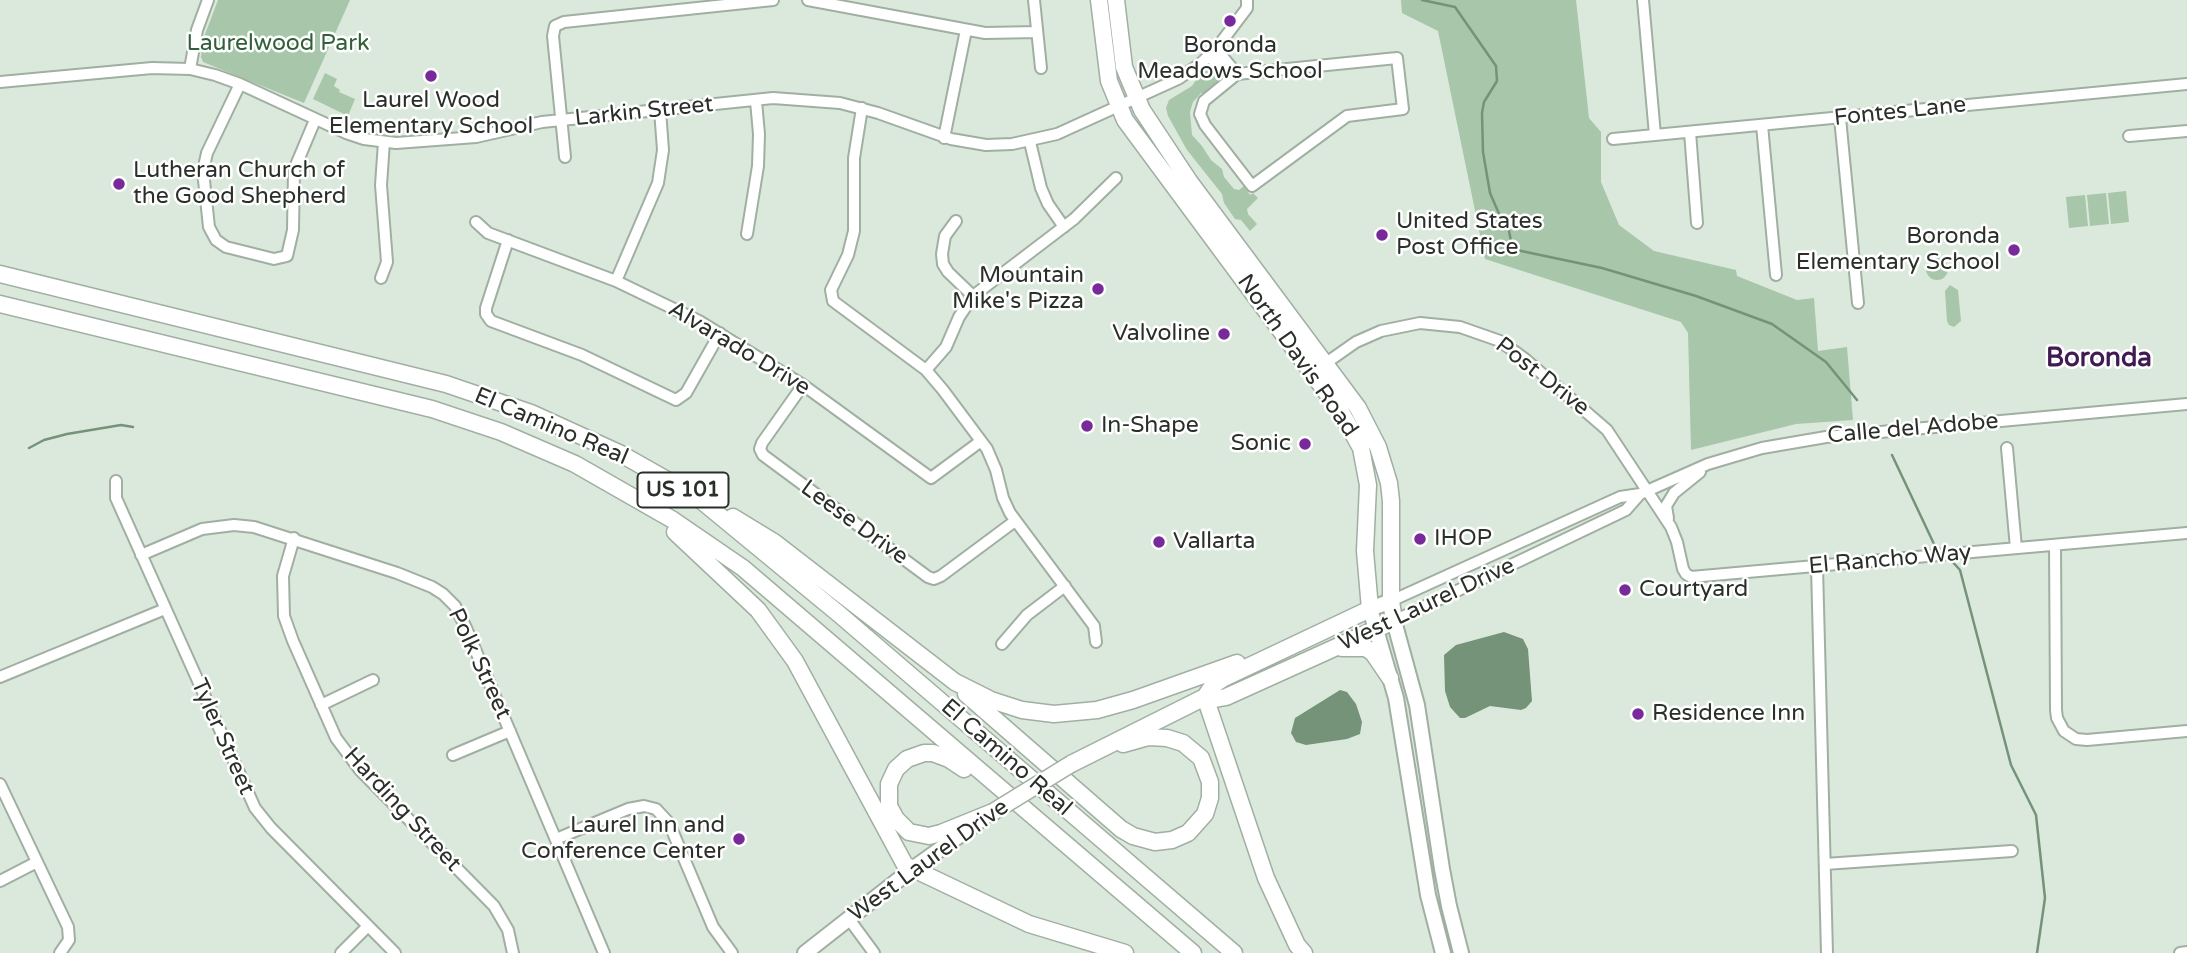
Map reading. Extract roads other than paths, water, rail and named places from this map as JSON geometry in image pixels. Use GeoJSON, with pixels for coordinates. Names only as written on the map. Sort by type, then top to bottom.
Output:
{"type":"FeatureCollection","features":[{"type":"Feature","properties":{"kind":"highway","name":"North Davis Road"},"geometry":{"type":"LineString","coordinates":[[1099,0],[1106,69],[1119,107],[1153,159],[1351,426],[1361,448],[1368,485],[1365,551],[1370,610]]}},
{"type":"Feature","properties":{"kind":"highway","name":"North Davis Road"},"geometry":{"type":"LineString","coordinates":[[1116,0],[1122,58],[1136,100],[1171,157],[1358,408],[1378,447],[1389,483],[1391,501],[1391,601],[1394,621]]}},
{"type":"Feature","properties":{"kind":"highway","name":"El Camino Real"},"geometry":{"type":"LineString","coordinates":[[0,274],[446,384],[531,413],[621,454],[696,497],[839,614],[1234,953]]}},
{"type":"Feature","properties":{"kind":"highway","name":"El Camino Real"},"geometry":{"type":"LineString","coordinates":[[0,304],[432,408],[501,432],[575,464],[673,520],[743,568],[1193,953]]}},
{"type":"Feature","properties":{"kind":"highway"},"geometry":{"type":"LineString","coordinates":[[623,491],[681,537],[758,610],[795,661],[899,856],[911,870],[1029,924],[1125,953]]}},
{"type":"Feature","properties":{"kind":"highway"},"geometry":{"type":"LineString","coordinates":[[696,497],[775,542],[955,682],[991,700],[1022,710],[1075,713],[1133,700],[1295,643]]}},
{"type":"Feature","properties":{"kind":"highway","name":"West Laurel Drive"},"geometry":{"type":"LineString","coordinates":[[993,812],[1090,753],[1205,696],[1213,685],[1224,678],[1370,610]]}},
{"type":"Feature","properties":{"kind":"highway","name":"West Laurel Drive"},"geometry":{"type":"LineString","coordinates":[[1205,696],[1215,699],[1226,697],[1394,621]]}},
{"type":"Feature","properties":{"kind":"highway"},"geometry":{"type":"LineString","coordinates":[[1336,648],[1366,648],[1373,653],[1390,678]]}},
{"type":"Feature","properties":{"kind":"highway"},"geometry":{"type":"LineString","coordinates":[[932,665],[1121,829],[1133,836],[1155,842],[1172,840],[1188,833],[1205,814],[1211,790],[1208,774],[1201,758],[1183,743],[1164,737],[1148,737],[1090,753]]}},
{"type":"Feature","properties":{"kind":"highway"},"geometry":{"type":"LineString","coordinates":[[1205,696],[1266,878],[1297,945],[1304,953]]}},
{"type":"Feature","properties":{"kind":"highway"},"geometry":{"type":"LineString","coordinates":[[993,812],[941,833],[916,835],[904,829],[892,813],[888,800],[888,784],[896,769],[906,759],[933,753],[949,758],[1031,815]]}},
{"type":"Feature","properties":{"kind":"main road","name":"West Laurel Drive"},"geometry":{"type":"LineString","coordinates":[[1370,610],[1391,601]]}},
{"type":"Feature","properties":{"kind":"main road","name":"North Davis Road"},"geometry":{"type":"LineString","coordinates":[[1370,610],[1401,719],[1428,895],[1443,953]]}},
{"type":"Feature","properties":{"kind":"main road","name":"North Davis Road"},"geometry":{"type":"LineString","coordinates":[[1394,621],[1417,705],[1442,869],[1461,953]]}},
{"type":"Feature","properties":{"kind":"main road","name":"West Laurel Drive"},"geometry":{"type":"LineString","coordinates":[[805,953],[911,870],[993,812]]}},
{"type":"Feature","properties":{"kind":"street"},"geometry":{"type":"LineString","coordinates":[[190,69],[197,30],[208,0]]}},
{"type":"Feature","properties":{"kind":"street"},"geometry":{"type":"LineString","coordinates":[[565,158],[552,36],[554,28],[564,22],[773,0]]}},
{"type":"Feature","properties":{"kind":"street"},"geometry":{"type":"LineString","coordinates":[[808,0],[966,30],[1002,34],[1037,32]]}},
{"type":"Feature","properties":{"kind":"street"},"geometry":{"type":"LineString","coordinates":[[1034,0],[1041,68]]}},
{"type":"Feature","properties":{"kind":"street","name":"Larkin Street"},"geometry":{"type":"LineString","coordinates":[[0,82],[152,68],[190,69],[240,84],[355,136],[384,142],[419,143],[476,137],[532,123],[773,98],[862,108],[944,138],[986,145],[1030,142],[1057,134],[1178,79],[1212,52],[1247,8],[1247,0]]}},
{"type":"Feature","properties":{"kind":"street"},"geometry":{"type":"LineString","coordinates":[[1643,0],[1655,135]]}},
{"type":"Feature","properties":{"kind":"street"},"geometry":{"type":"LineString","coordinates":[[944,138],[966,30]]}},
{"type":"Feature","properties":{"kind":"street"},"geometry":{"type":"LineString","coordinates":[[1212,52],[1233,76]]}},
{"type":"Feature","properties":{"kind":"street"},"geometry":{"type":"LineString","coordinates":[[1397,58],[1403,109],[1347,116],[1252,186],[1205,125],[1200,114],[1204,101],[1233,76],[1397,58]]}},
{"type":"Feature","properties":{"kind":"street"},"geometry":{"type":"LineString","coordinates":[[240,84],[207,153],[203,171],[209,227],[216,240],[226,247],[274,259],[287,256],[293,230],[294,170],[315,120]]}},
{"type":"Feature","properties":{"kind":"street","name":"Fontes Lane"},"geometry":{"type":"LineString","coordinates":[[1613,139],[2187,84]]}},
{"type":"Feature","properties":{"kind":"street"},"geometry":{"type":"LineString","coordinates":[[747,234],[758,166],[756,101]]}},
{"type":"Feature","properties":{"kind":"street"},"geometry":{"type":"LineString","coordinates":[[862,108],[855,149],[854,231],[848,255],[831,290],[831,297],[836,304],[926,370],[943,390],[981,441],[993,463],[1003,498],[1015,521],[1094,626],[1096,642]]}},
{"type":"Feature","properties":{"kind":"street"},"geometry":{"type":"LineString","coordinates":[[617,281],[658,183],[663,150],[660,110]]}},
{"type":"Feature","properties":{"kind":"street"},"geometry":{"type":"LineString","coordinates":[[1840,118],[1858,303]]}},
{"type":"Feature","properties":{"kind":"street"},"geometry":{"type":"LineString","coordinates":[[1762,125],[1776,275]]}},
{"type":"Feature","properties":{"kind":"street"},"geometry":{"type":"LineString","coordinates":[[2129,136],[2187,131]]}},
{"type":"Feature","properties":{"kind":"street"},"geometry":{"type":"LineString","coordinates":[[1690,132],[1697,223]]}},
{"type":"Feature","properties":{"kind":"street"},"geometry":{"type":"LineString","coordinates":[[381,278],[387,262],[381,185],[384,142]]}},
{"type":"Feature","properties":{"kind":"street"},"geometry":{"type":"LineString","coordinates":[[1030,142],[1041,188],[1064,227]]}},
{"type":"Feature","properties":{"kind":"street"},"geometry":{"type":"LineString","coordinates":[[926,370],[946,346],[959,317],[973,296],[1089,207],[1116,178]]}},
{"type":"Feature","properties":{"kind":"street"},"geometry":{"type":"LineString","coordinates":[[956,221],[945,236],[943,264],[973,296]]}},
{"type":"Feature","properties":{"kind":"street","name":"Alvarado Drive"},"geometry":{"type":"LineString","coordinates":[[476,222],[485,231],[617,281],[720,333],[803,385],[932,478],[981,441]]}},
{"type":"Feature","properties":{"kind":"street"},"geometry":{"type":"LineString","coordinates":[[508,240],[486,308],[489,319],[582,355],[669,398],[676,400],[684,396],[720,333]]}},
{"type":"Feature","properties":{"kind":"street","name":"Post Drive"},"geometry":{"type":"LineString","coordinates":[[1326,363],[1356,342],[1401,326],[1420,323],[1450,325],[1486,335],[1523,357],[1607,430],[1644,493]]}},
{"type":"Feature","properties":{"kind":"street","name":"Leese Drive"},"geometry":{"type":"LineString","coordinates":[[803,385],[762,443],[761,453],[925,575],[934,579],[941,576],[1015,521]]}},
{"type":"Feature","properties":{"kind":"street","name":"Calle del Adobe"},"geometry":{"type":"LineString","coordinates":[[1644,493],[1728,457],[1770,446],[1826,437],[2187,404]]}},
{"type":"Feature","properties":{"kind":"street"},"geometry":{"type":"LineString","coordinates":[[2007,448],[2016,548]]}},
{"type":"Feature","properties":{"kind":"street"},"geometry":{"type":"LineString","coordinates":[[1671,527],[1666,511],[1674,493],[1695,475],[1728,457]]}},
{"type":"Feature","properties":{"kind":"street","name":"Tyler Street"},"geometry":{"type":"LineString","coordinates":[[116,481],[116,498],[255,808],[271,828],[395,953]]}},
{"type":"Feature","properties":{"kind":"street","name":"El Rancho Way"},"geometry":{"type":"LineString","coordinates":[[1644,493],[1671,527],[1683,569],[1691,577],[2187,533]]}},
{"type":"Feature","properties":{"kind":"street","name":"West Laurel Drive"},"geometry":{"type":"LineString","coordinates":[[1391,601],[1620,497],[1644,493]]}},
{"type":"Feature","properties":{"kind":"street","name":"West Laurel Drive"},"geometry":{"type":"LineString","coordinates":[[1394,621],[1626,510],[1644,493]]}},
{"type":"Feature","properties":{"kind":"street","name":"Polk Street"},"geometry":{"type":"LineString","coordinates":[[141,555],[193,532],[223,526],[254,527],[397,573],[443,594],[461,615],[604,953]]}},
{"type":"Feature","properties":{"kind":"street","name":"Harding Street"},"geometry":{"type":"LineString","coordinates":[[294,538],[283,576],[283,610],[290,635],[321,705],[349,758],[494,906],[508,930],[513,953]]}},
{"type":"Feature","properties":{"kind":"street"},"geometry":{"type":"LineString","coordinates":[[2055,545],[2056,710],[2064,731],[2076,739],[2087,740],[2187,731]]}},
{"type":"Feature","properties":{"kind":"street"},"geometry":{"type":"LineString","coordinates":[[1817,567],[1827,953]]}},
{"type":"Feature","properties":{"kind":"street"},"geometry":{"type":"LineString","coordinates":[[1002,644],[1027,615],[1065,586]]}},
{"type":"Feature","properties":{"kind":"street"},"geometry":{"type":"LineString","coordinates":[[0,677],[165,609]]}},
{"type":"Feature","properties":{"kind":"street"},"geometry":{"type":"LineString","coordinates":[[321,705],[373,680]]}},
{"type":"Feature","properties":{"kind":"street"},"geometry":{"type":"LineString","coordinates":[[453,755],[510,731]]}},
{"type":"Feature","properties":{"kind":"street"},"geometry":{"type":"LineString","coordinates":[[0,784],[68,927],[68,943],[60,953]]}},
{"type":"Feature","properties":{"kind":"street"},"geometry":{"type":"LineString","coordinates":[[556,839],[628,809],[644,806],[656,809],[669,823],[713,928],[732,953]]}},
{"type":"Feature","properties":{"kind":"street"},"geometry":{"type":"LineString","coordinates":[[1825,864],[2012,851]]}},
{"type":"Feature","properties":{"kind":"street"},"geometry":{"type":"LineString","coordinates":[[0,881],[37,862]]}},
{"type":"Feature","properties":{"kind":"street"},"geometry":{"type":"LineString","coordinates":[[849,919],[874,953]]}},
{"type":"Feature","properties":{"kind":"street"},"geometry":{"type":"LineString","coordinates":[[341,953],[368,926]]}},
{"type":"Feature","properties":{"kind":"street"},"geometry":{"type":"LineString","coordinates":[[2180,953],[2187,952]]}},
{"type":"Feature","properties":{"kind":"waterway"},"geometry":{"type":"LineString","coordinates":[[1422,0],[1455,7],[1496,66],[1497,81],[1484,102],[1482,113],[1483,152],[1490,193],[1509,231],[1511,241],[1507,248],[1602,268],[1696,296],[1772,324],[1826,362],[1857,400]]}},
{"type":"Feature","properties":{"kind":"waterway"},"geometry":{"type":"LineString","coordinates":[[29,448],[44,440],[67,434],[121,425],[133,427]]}},
{"type":"Feature","properties":{"kind":"waterway"},"geometry":{"type":"LineString","coordinates":[[1892,455],[1934,544],[1941,551]]}},
{"type":"Feature","properties":{"kind":"waterway"},"geometry":{"type":"LineString","coordinates":[[1949,558],[1960,570],[2011,765],[2036,815],[2045,898],[2037,953]]}},
{"type":"Feature","properties":{"kind":"place","name":"Boronda Meadows School"},"geometry":{"type":"Point","coordinates":[1230,21]}},
{"type":"Feature","properties":{"kind":"place","name":"Laurel Wood Elementary School"},"geometry":{"type":"Point","coordinates":[431,76]}},
{"type":"Feature","properties":{"kind":"place","name":"Lutheran Church of the Good Shepherd"},"geometry":{"type":"Point","coordinates":[119,184]}},
{"type":"Feature","properties":{"kind":"place","name":"United States Post Office"},"geometry":{"type":"Point","coordinates":[1382,235]}},
{"type":"Feature","properties":{"kind":"place","name":"Boronda Elementary School"},"geometry":{"type":"Point","coordinates":[2014,250]}},
{"type":"Feature","properties":{"kind":"place","name":"Mountain Mike's Pizza"},"geometry":{"type":"Point","coordinates":[1098,289]}},
{"type":"Feature","properties":{"kind":"place","name":"Valvoline"},"geometry":{"type":"Point","coordinates":[1224,334]}},
{"type":"Feature","properties":{"kind":"place","name":"In-Shape"},"geometry":{"type":"Point","coordinates":[1087,426]}},
{"type":"Feature","properties":{"kind":"place","name":"Sonic"},"geometry":{"type":"Point","coordinates":[1305,444]}},
{"type":"Feature","properties":{"kind":"place","name":"IHOP"},"geometry":{"type":"Point","coordinates":[1420,539]}},
{"type":"Feature","properties":{"kind":"place","name":"Vallarta"},"geometry":{"type":"Point","coordinates":[1159,542]}},
{"type":"Feature","properties":{"kind":"place","name":"Courtyard"},"geometry":{"type":"Point","coordinates":[1625,590]}},
{"type":"Feature","properties":{"kind":"place","name":"Residence Inn"},"geometry":{"type":"Point","coordinates":[1638,714]}},
{"type":"Feature","properties":{"kind":"place","name":"Laurel Inn and Conference Center"},"geometry":{"type":"Point","coordinates":[739,839]}},
{"type":"Feature","properties":{"kind":"district","name":"Boronda"},"geometry":{"type":"Point","coordinates":[2099,359]}},
{"type":"Feature","properties":{"kind":"park label","name":"Laurelwood Park"},"geometry":{"type":"Point","coordinates":[278,44]}}]}
